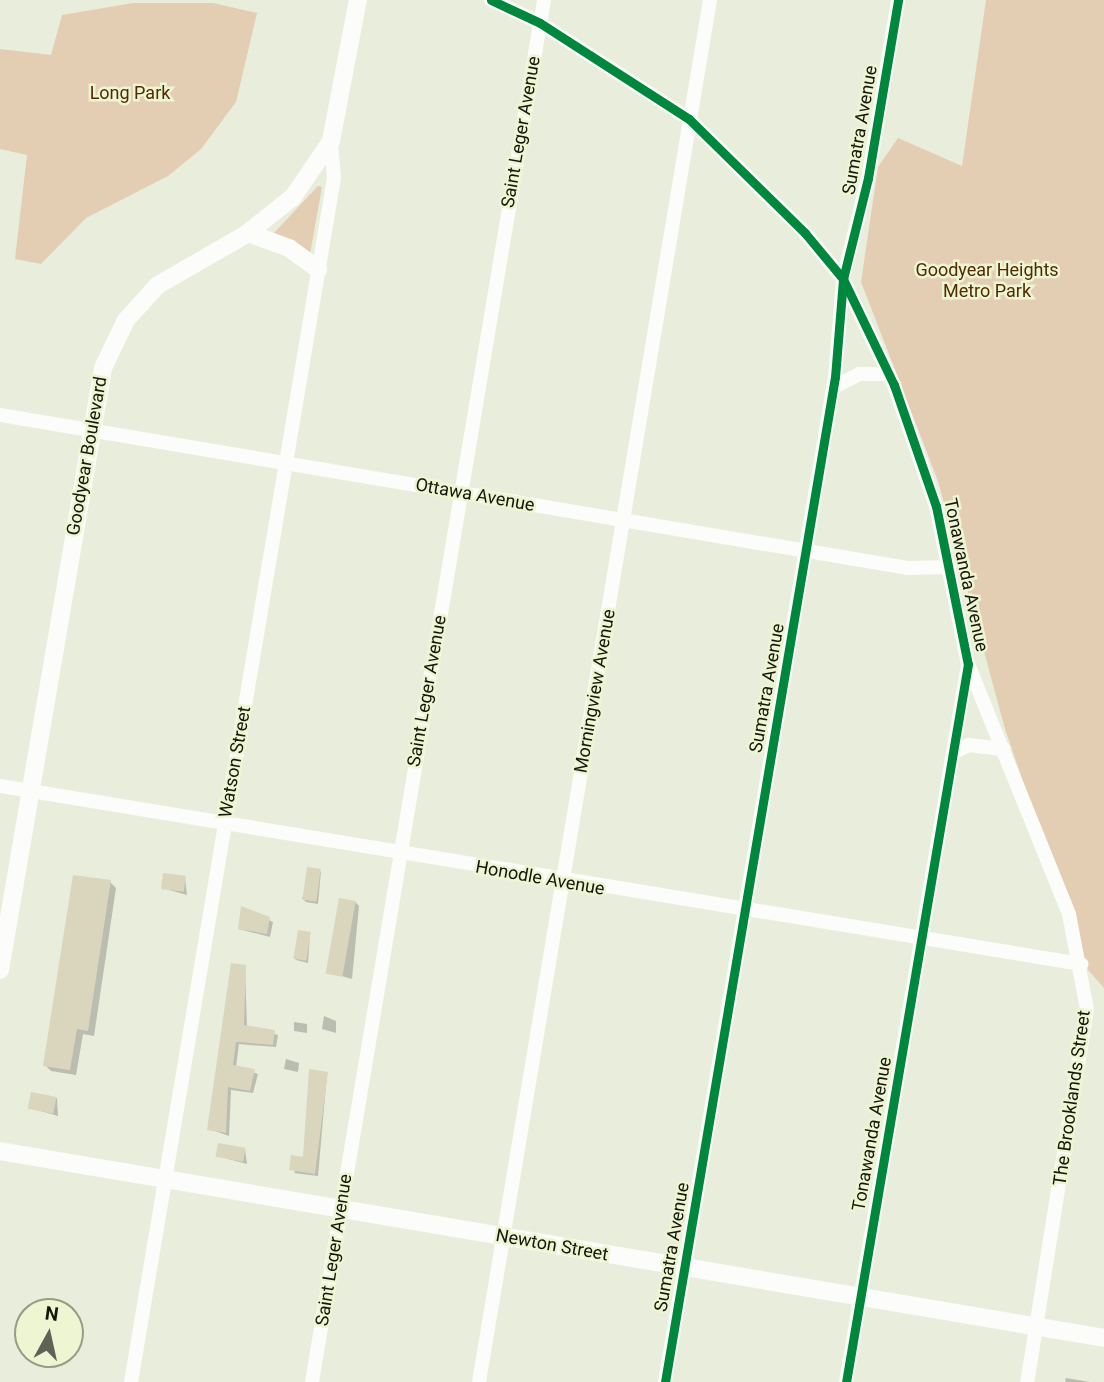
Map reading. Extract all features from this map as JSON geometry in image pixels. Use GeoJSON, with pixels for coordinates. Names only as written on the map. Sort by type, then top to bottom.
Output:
{"type":"FeatureCollection","features":[{"type":"Feature","properties":{"kind":"street","name":"Goodyear Boulevard"},"geometry":{"type":"LineString","coordinates":[[0,970],[90,430],[110,349],[140,302],[187,263],[248,233],[293,197],[331,141],[358,0]]}},
{"type":"Feature","properties":{"kind":"street","name":"Tonawanda Avenue"},"geometry":{"type":"LineString","coordinates":[[491,0],[540,23],[689,119],[752,177],[843,279],[889,374],[921,452],[950,567],[968,664],[846,1382]]}},
{"type":"Feature","properties":{"kind":"street","name":"Saint Leger Avenue"},"geometry":{"type":"LineString","coordinates":[[312,1382],[544,0]]}},
{"type":"Feature","properties":{"kind":"street","name":"Morningview Avenue"},"geometry":{"type":"LineString","coordinates":[[479,1382],[710,0]]}},
{"type":"Feature","properties":{"kind":"street","name":"Sumatra Avenue"},"geometry":{"type":"LineString","coordinates":[[665,1382],[834,387],[843,279],[866,188],[898,0]]}},
{"type":"Feature","properties":{"kind":"street","name":"Watson Street"},"geometry":{"type":"LineString","coordinates":[[131,1382],[334,178],[331,141]]}},
{"type":"Feature","properties":{"kind":"street"},"geometry":{"type":"LineString","coordinates":[[248,233],[289,248],[318,269]]}},
{"type":"Feature","properties":{"kind":"street"},"geometry":{"type":"LineString","coordinates":[[834,387],[859,374],[889,374]]}},
{"type":"Feature","properties":{"kind":"street","name":"Ottawa Avenue"},"geometry":{"type":"LineString","coordinates":[[0,415],[907,568],[950,567]]}},
{"type":"Feature","properties":{"kind":"street","name":"The Brooklands Street"},"geometry":{"type":"LineString","coordinates":[[968,664],[1069,914],[1081,964],[1086,1029],[1027,1382]]}},
{"type":"Feature","properties":{"kind":"street"},"geometry":{"type":"LineString","coordinates":[[954,752],[969,745],[1004,749]]}},
{"type":"Feature","properties":{"kind":"street","name":"Honodle Avenue"},"geometry":{"type":"LineString","coordinates":[[0,786],[921,942],[1081,964]]}},
{"type":"Feature","properties":{"kind":"street","name":"Newton Street"},"geometry":{"type":"LineString","coordinates":[[0,1151],[1104,1338]]}},
{"type":"Feature","properties":{"kind":"green space","name":"Goodyear Heights Metro Park"},"geometry":{"type":"Polygon","coordinates":[[[986,0],[1104,0],[1104,988],[1088,970],[1005,729],[938,481],[861,282],[878,167],[898,138],[962,166],[986,0]]]}},
{"type":"Feature","properties":{"kind":"green space","name":"Long Park"},"geometry":{"type":"Polygon","coordinates":[[[133,3],[213,3],[257,13],[236,102],[201,149],[168,176],[86,218],[41,264],[15,259],[27,155],[0,149],[0,49],[51,55],[62,15],[133,3]]]}},
{"type":"Feature","properties":{"kind":"green space"},"geometry":{"type":"Polygon","coordinates":[[[318,186],[322,187],[310,254],[273,234],[318,186]]]}},
{"type":"Feature","properties":{"kind":"building"},"geometry":{"type":"Polygon","coordinates":[[[307,867],[321,869],[316,902],[302,900],[307,867]]]}},
{"type":"Feature","properties":{"kind":"building"},"geometry":{"type":"Polygon","coordinates":[[[163,873],[186,876],[184,892],[161,889],[163,873]]]}},
{"type":"Feature","properties":{"kind":"building"},"geometry":{"type":"Polygon","coordinates":[[[73,875],[111,880],[88,1031],[77,1029],[70,1070],[43,1066],[73,875]]]}},
{"type":"Feature","properties":{"kind":"building"},"geometry":{"type":"Polygon","coordinates":[[[339,898],[356,901],[342,977],[326,974],[339,898]]]}},
{"type":"Feature","properties":{"kind":"building"},"geometry":{"type":"Polygon","coordinates":[[[241,906],[270,917],[267,934],[238,929],[241,906]]]}},
{"type":"Feature","properties":{"kind":"building"},"geometry":{"type":"Polygon","coordinates":[[[298,930],[311,932],[306,961],[293,959],[298,930]]]}},
{"type":"Feature","properties":{"kind":"building"},"geometry":{"type":"Polygon","coordinates":[[[231,963],[246,965],[244,1025],[275,1030],[273,1045],[236,1042],[233,1065],[255,1069],[250,1091],[228,1087],[226,1133],[207,1130],[231,963]]]}},
{"type":"Feature","properties":{"kind":"building"},"geometry":{"type":"Polygon","coordinates":[[[309,1069],[328,1072],[315,1174],[289,1170],[291,1155],[303,1157],[309,1069]]]}},
{"type":"Feature","properties":{"kind":"building"},"geometry":{"type":"Polygon","coordinates":[[[31,1092],[57,1097],[53,1114],[28,1109],[31,1092]]]}},
{"type":"Feature","properties":{"kind":"building"},"geometry":{"type":"Polygon","coordinates":[[[218,1143],[246,1148],[243,1162],[216,1157],[218,1143]]]}},
{"type":"Feature","properties":{"kind":"cycle path"},"geometry":{"type":"LineString","coordinates":[[491,0],[540,23],[689,119],[805,233],[843,279],[894,385],[936,506],[968,664],[846,1382]]}},
{"type":"Feature","properties":{"kind":"cycle path"},"geometry":{"type":"LineString","coordinates":[[665,1382],[835,377],[843,279],[868,178],[898,0]]}}]}
